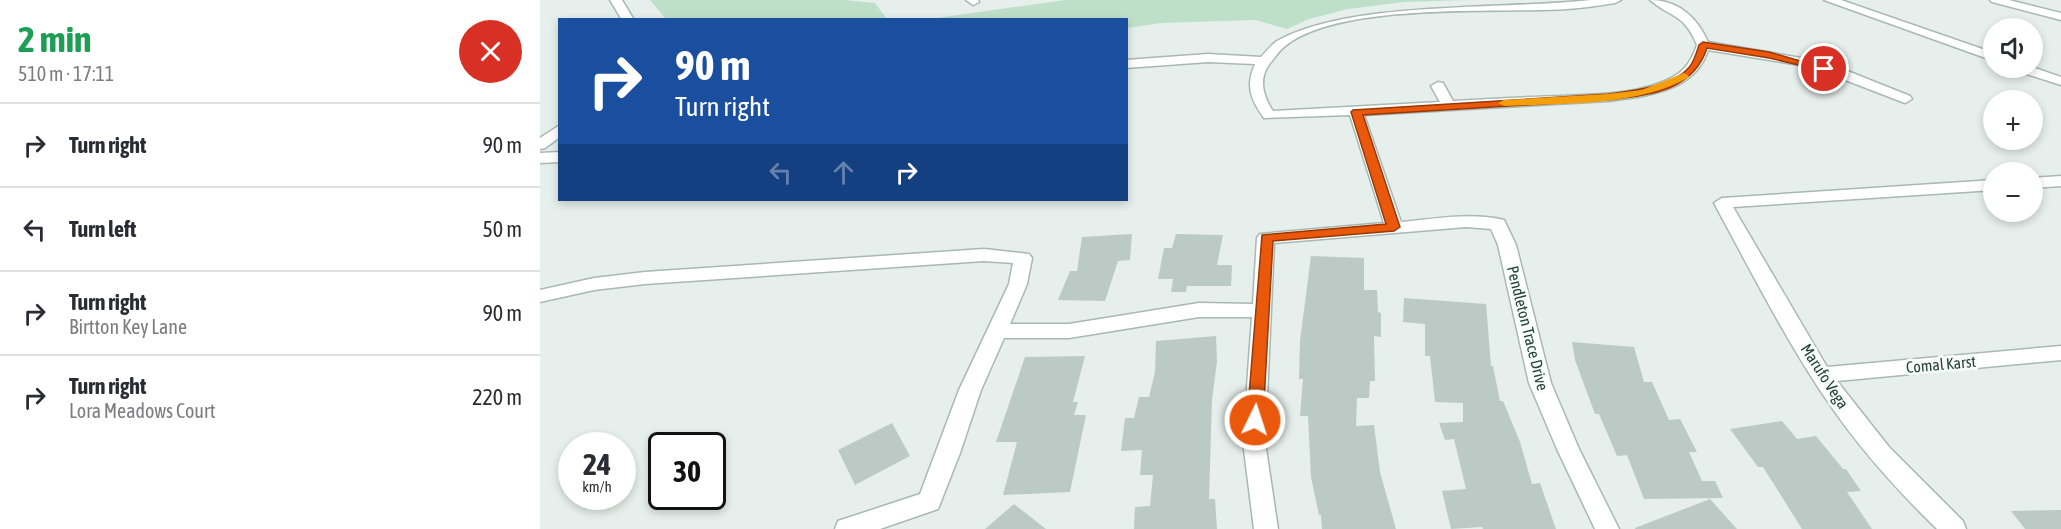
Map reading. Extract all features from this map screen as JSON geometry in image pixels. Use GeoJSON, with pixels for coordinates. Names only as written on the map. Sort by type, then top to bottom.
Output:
{"type":"FeatureCollection","features":[{"type":"Feature","properties":{"kind":"street"},"geometry":{"type":"LineString","coordinates":[[616,0],[627,18]]}},
{"type":"Feature","properties":{"kind":"street"},"geometry":{"type":"LineString","coordinates":[[1615,0],[1521,7],[1417,7],[1336,19],[1296,34],[1281,43],[1263,61],[1256,84],[1258,100],[1269,114],[1356,112],[1643,93],[1690,73],[1697,63],[1703,45],[1690,21],[1666,4],[1656,0]]}},
{"type":"Feature","properties":{"kind":"street"},"geometry":{"type":"LineString","coordinates":[[1830,0],[1983,53]]}},
{"type":"Feature","properties":{"kind":"street"},"geometry":{"type":"LineString","coordinates":[[1996,0],[2061,16]]}},
{"type":"Feature","properties":{"kind":"street"},"geometry":{"type":"LineString","coordinates":[[1521,7],[1530,22]]}},
{"type":"Feature","properties":{"kind":"street"},"geometry":{"type":"LineString","coordinates":[[1703,45],[1802,62],[1845,75],[1905,99]]}},
{"type":"Feature","properties":{"kind":"street"},"geometry":{"type":"LineString","coordinates":[[1128,64],[1208,57],[1263,61]]}},
{"type":"Feature","properties":{"kind":"street"},"geometry":{"type":"LineString","coordinates":[[2043,75],[2061,81]]}},
{"type":"Feature","properties":{"kind":"street"},"geometry":{"type":"LineString","coordinates":[[1438,86],[1449,106]]}},
{"type":"Feature","properties":{"kind":"street"},"geometry":{"type":"LineString","coordinates":[[1266,529],[1254,442],[1266,238],[1394,227],[1356,112]]}},
{"type":"Feature","properties":{"kind":"street"},"geometry":{"type":"LineString","coordinates":[[540,146],[558,131]]}},
{"type":"Feature","properties":{"kind":"street"},"geometry":{"type":"LineString","coordinates":[[540,158],[558,158]]}},
{"type":"Feature","properties":{"kind":"street"},"geometry":{"type":"LineString","coordinates":[[2043,182],[2061,181]]}},
{"type":"Feature","properties":{"kind":"street","name":"Marufo Vega"},"geometry":{"type":"LineString","coordinates":[[1954,529],[1916,493],[1865,434],[1821,375],[1722,203],[1983,186]]}},
{"type":"Feature","properties":{"kind":"street","name":"Pendleton Trace Drive"},"geometry":{"type":"LineString","coordinates":[[1394,227],[1466,222],[1498,224],[1507,245],[1540,382],[1568,449],[1607,529]]}},
{"type":"Feature","properties":{"kind":"street"},"geometry":{"type":"LineString","coordinates":[[540,296],[594,284],[645,278],[984,255],[1023,258],[1018,284],[970,390],[949,453],[929,502],[847,529]]}},
{"type":"Feature","properties":{"kind":"street"},"geometry":{"type":"LineString","coordinates":[[996,331],[1069,331],[1199,310],[1262,311]]}},
{"type":"Feature","properties":{"kind":"street","name":"Comal Karst"},"geometry":{"type":"LineString","coordinates":[[1821,375],[2061,353]]}},
{"type":"Feature","properties":{"kind":"green space"},"geometry":{"type":"Polygon","coordinates":[[[650,0],[844,0],[875,3],[886,18],[665,18],[650,0]]]}},
{"type":"Feature","properties":{"kind":"green space"},"geometry":{"type":"Polygon","coordinates":[[[1065,0],[1469,0],[1404,2],[1348,9],[1309,19],[1287,29],[1255,20],[1161,23],[1128,28],[1128,18],[937,18],[1065,0]]]}},
{"type":"Feature","properties":{"kind":"building"},"geometry":{"type":"Polygon","coordinates":[[[1132,234],[1130,260],[1118,261],[1105,301],[1058,300],[1070,271],[1077,271],[1082,237],[1132,234]]]}},
{"type":"Feature","properties":{"kind":"building"},"geometry":{"type":"Polygon","coordinates":[[[1176,234],[1223,235],[1217,265],[1232,265],[1231,286],[1187,286],[1186,292],[1171,292],[1173,279],[1158,279],[1164,248],[1172,248],[1176,234]]]}},
{"type":"Feature","properties":{"kind":"building"},"geometry":{"type":"Polygon","coordinates":[[[1311,256],[1364,258],[1364,290],[1377,290],[1378,312],[1381,313],[1381,337],[1374,336],[1375,381],[1370,381],[1369,398],[1357,398],[1356,426],[1374,425],[1380,472],[1396,529],[1322,529],[1321,515],[1319,515],[1311,477],[1308,416],[1300,416],[1303,379],[1299,379],[1300,341],[1311,256]]]}},
{"type":"Feature","properties":{"kind":"building"},"geometry":{"type":"Polygon","coordinates":[[[1404,298],[1486,304],[1491,366],[1493,366],[1500,401],[1503,401],[1520,442],[1532,484],[1540,483],[1556,529],[1483,529],[1482,527],[1451,529],[1442,491],[1466,489],[1454,439],[1445,440],[1439,423],[1463,422],[1463,403],[1435,402],[1430,356],[1425,356],[1425,324],[1403,322],[1404,298]]]}},
{"type":"Feature","properties":{"kind":"building"},"geometry":{"type":"Polygon","coordinates":[[[1216,336],[1217,361],[1212,400],[1209,499],[1215,499],[1217,529],[1134,529],[1135,507],[1150,506],[1153,475],[1140,475],[1142,450],[1121,451],[1125,418],[1134,418],[1139,397],[1149,397],[1155,372],[1156,341],[1216,336]]]}},
{"type":"Feature","properties":{"kind":"building"},"geometry":{"type":"Polygon","coordinates":[[[1572,342],[1634,347],[1644,382],[1652,382],[1669,420],[1680,419],[1697,452],[1689,452],[1702,481],[1715,481],[1723,498],[1644,499],[1627,455],[1617,456],[1599,414],[1595,414],[1575,360],[1572,342]]]}},
{"type":"Feature","properties":{"kind":"building"},"geometry":{"type":"Polygon","coordinates":[[[1085,356],[1073,402],[1078,402],[1074,415],[1086,415],[1070,492],[1003,495],[1017,442],[996,442],[1025,357],[1085,356]]]}},
{"type":"Feature","properties":{"kind":"building"},"geometry":{"type":"Polygon","coordinates":[[[1782,421],[1797,439],[1816,436],[1843,469],[1846,469],[1861,491],[1847,492],[1872,529],[1802,529],[1763,467],[1758,467],[1730,429],[1782,421]]]}},
{"type":"Feature","properties":{"kind":"building"},"geometry":{"type":"Polygon","coordinates":[[[892,423],[910,456],[855,485],[838,450],[892,423]]]}},
{"type":"Feature","properties":{"kind":"building"},"geometry":{"type":"Polygon","coordinates":[[[1710,499],[1737,529],[1635,529],[1635,528],[1710,499]]]}},
{"type":"Feature","properties":{"kind":"building"},"geometry":{"type":"Polygon","coordinates":[[[1014,504],[1046,529],[985,529],[1014,504]]]}},
{"type":"Feature","properties":{"kind":"building"},"geometry":{"type":"Polygon","coordinates":[[[2061,510],[2061,529],[2025,529],[2011,511],[2061,510]]]}},
{"type":"Feature","properties":{"kind":"slow traffic"},"geometry":{"type":"LineString","coordinates":[[1504,103],[1643,93],[1684,76]]}},
{"type":"Feature","properties":{"kind":"route"},"geometry":{"type":"LineString","coordinates":[[1255,420],[1266,238],[1394,227],[1356,112],[1643,93],[1676,81],[1690,73],[1702,54],[1703,45],[1769,55],[1824,69]]}}]}
